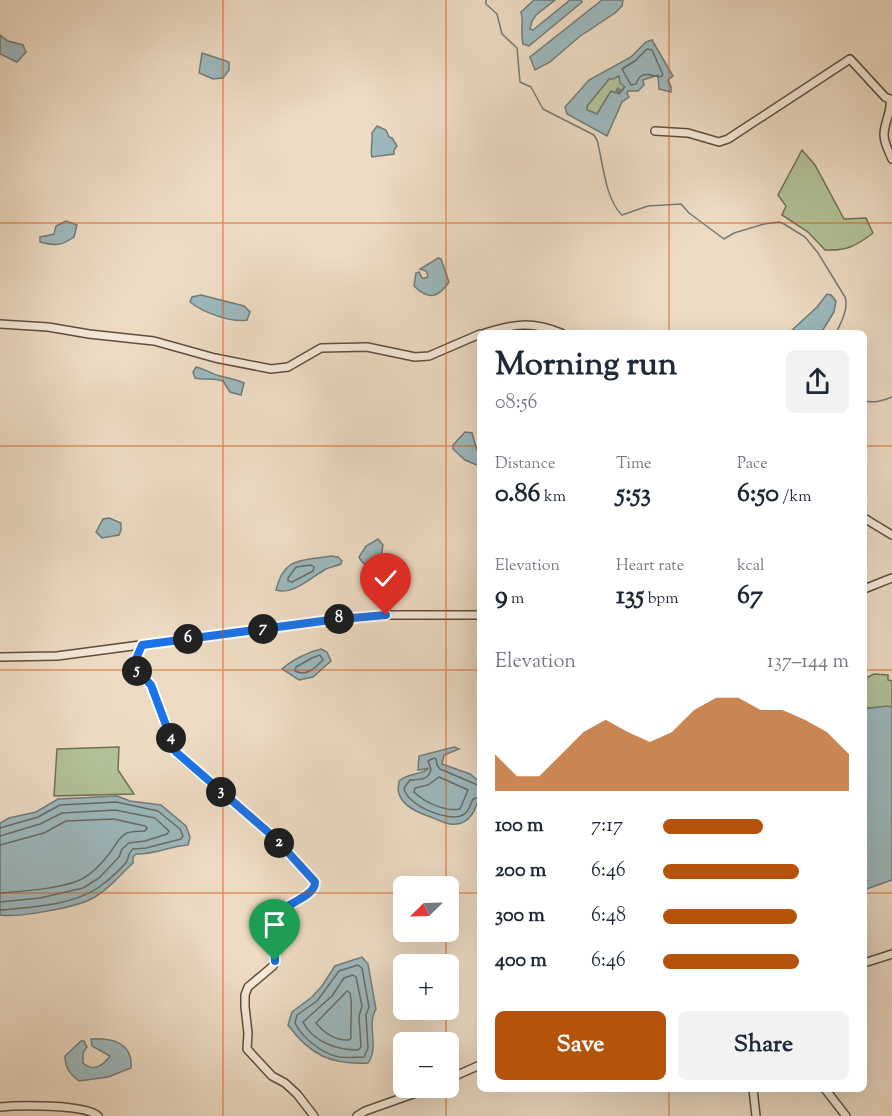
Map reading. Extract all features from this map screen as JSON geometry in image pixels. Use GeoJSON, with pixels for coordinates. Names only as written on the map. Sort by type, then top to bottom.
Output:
{"type":"FeatureCollection","features":[{"type":"Feature","properties":{"kind":"street"},"geometry":{"type":"LineString","coordinates":[[655,131],[688,134],[719,142],[728,139],[850,59],[885,97],[891,100],[891,110],[884,135],[892,159]]}},
{"type":"Feature","properties":{"kind":"street"},"geometry":{"type":"LineString","coordinates":[[0,324],[48,327],[154,341],[215,358],[271,369],[288,367],[321,348],[367,347],[415,357],[429,356],[477,335]]}},
{"type":"Feature","properties":{"kind":"street"},"geometry":{"type":"LineString","coordinates":[[496,330],[523,324],[552,330]]}},
{"type":"Feature","properties":{"kind":"street"},"geometry":{"type":"LineString","coordinates":[[867,520],[892,536]]}},
{"type":"Feature","properties":{"kind":"street"},"geometry":{"type":"LineString","coordinates":[[867,588],[892,578]]}},
{"type":"Feature","properties":{"kind":"street"},"geometry":{"type":"LineString","coordinates":[[0,657],[57,656],[386,615],[477,615]]}},
{"type":"Feature","properties":{"kind":"street"},"geometry":{"type":"LineString","coordinates":[[142,645],[133,666],[151,685],[176,752],[276,839],[315,882],[315,887],[311,892],[278,914],[274,923],[273,966],[248,987],[244,1007],[248,1033],[247,1049],[272,1076],[285,1083],[297,1094],[314,1116]]}},
{"type":"Feature","properties":{"kind":"street"},"geometry":{"type":"LineString","coordinates":[[867,962],[892,954]]}},
{"type":"Feature","properties":{"kind":"street"},"geometry":{"type":"LineString","coordinates":[[459,1074],[477,1066]]}},
{"type":"Feature","properties":{"kind":"street"},"geometry":{"type":"LineString","coordinates":[[753,1092],[756,1116]]}},
{"type":"Feature","properties":{"kind":"street"},"geometry":{"type":"LineString","coordinates":[[827,1092],[846,1116]]}},
{"type":"Feature","properties":{"kind":"street"},"geometry":{"type":"LineString","coordinates":[[357,1116],[402,1098]]}},
{"type":"Feature","properties":{"kind":"street"},"geometry":{"type":"LineString","coordinates":[[0,1107],[73,1108],[98,1116]]}},
{"type":"Feature","properties":{"kind":"green space"},"geometry":{"type":"Polygon","coordinates":[[[619,76],[625,86],[619,94],[617,94],[620,90],[615,93],[611,91],[597,114],[587,110],[587,106],[609,79],[619,76]]]}},
{"type":"Feature","properties":{"kind":"green space"},"geometry":{"type":"Polygon","coordinates":[[[802,150],[815,165],[844,219],[866,218],[873,233],[851,247],[825,250],[808,232],[782,215],[786,206],[778,195],[802,150]]]}},
{"type":"Feature","properties":{"kind":"green space"},"geometry":{"type":"Polygon","coordinates":[[[874,674],[888,675],[888,680],[892,681],[892,707],[867,708],[867,678],[874,674]]]}},
{"type":"Feature","properties":{"kind":"green space"},"geometry":{"type":"Polygon","coordinates":[[[119,747],[118,770],[134,794],[54,796],[57,749],[119,747]]]}},
{"type":"Feature","properties":{"kind":"water"},"geometry":{"type":"Polygon","coordinates":[[[534,0],[555,0],[536,15],[530,29],[533,30],[570,0],[581,0],[582,2],[529,46],[523,44],[521,12],[534,0]]]}},
{"type":"Feature","properties":{"kind":"water"},"geometry":{"type":"Polygon","coordinates":[[[602,0],[623,0],[622,6],[615,13],[579,37],[550,62],[535,70],[530,57],[602,0]]]}},
{"type":"Feature","properties":{"kind":"water"},"geometry":{"type":"Polygon","coordinates":[[[0,35],[8,41],[23,45],[26,52],[17,62],[0,54],[0,35]]]}},
{"type":"Feature","properties":{"kind":"water"},"geometry":{"type":"Polygon","coordinates":[[[652,40],[673,76],[668,80],[671,92],[659,89],[658,75],[643,80],[644,85],[638,91],[628,91],[629,97],[622,102],[607,136],[567,114],[565,107],[589,80],[631,57],[646,42],[652,40]],[[619,76],[609,79],[587,106],[587,110],[597,114],[611,91],[615,93],[618,88],[620,90],[617,93],[619,94],[625,87],[620,83],[619,76]]]}},
{"type":"Feature","properties":{"kind":"water"},"geometry":{"type":"Polygon","coordinates":[[[202,53],[229,62],[229,70],[223,78],[213,79],[199,73],[202,53]]]}},
{"type":"Feature","properties":{"kind":"water"},"geometry":{"type":"Polygon","coordinates":[[[377,126],[386,130],[397,146],[394,154],[372,157],[372,133],[377,126]]]}},
{"type":"Feature","properties":{"kind":"water"},"geometry":{"type":"Polygon","coordinates":[[[66,221],[77,225],[74,237],[58,244],[40,242],[40,237],[54,234],[56,226],[66,221]]]}},
{"type":"Feature","properties":{"kind":"water"},"geometry":{"type":"Polygon","coordinates":[[[438,258],[441,259],[449,282],[437,294],[424,294],[414,286],[416,273],[419,272],[422,278],[426,278],[428,276],[426,271],[420,269],[438,258]]]}},
{"type":"Feature","properties":{"kind":"water"},"geometry":{"type":"Polygon","coordinates":[[[827,294],[836,301],[834,312],[823,330],[792,330],[817,307],[827,294]]]}},
{"type":"Feature","properties":{"kind":"water"},"geometry":{"type":"Polygon","coordinates":[[[201,295],[244,306],[250,312],[247,320],[233,320],[217,316],[190,302],[192,297],[201,295]]]}},
{"type":"Feature","properties":{"kind":"water"},"geometry":{"type":"Polygon","coordinates":[[[196,367],[244,383],[241,395],[230,392],[223,381],[195,378],[193,372],[196,367]]]}},
{"type":"Feature","properties":{"kind":"water"},"geometry":{"type":"Polygon","coordinates":[[[465,432],[472,433],[477,450],[477,465],[465,460],[453,449],[453,445],[465,432]]]}},
{"type":"Feature","properties":{"kind":"water"},"geometry":{"type":"Polygon","coordinates":[[[109,518],[121,523],[121,530],[119,535],[102,538],[96,532],[103,519],[109,518]]]}},
{"type":"Feature","properties":{"kind":"water"},"geometry":{"type":"Polygon","coordinates":[[[378,539],[383,545],[380,564],[375,567],[367,565],[359,557],[366,546],[378,539]]]}},
{"type":"Feature","properties":{"kind":"water"},"geometry":{"type":"Polygon","coordinates":[[[331,556],[338,557],[342,561],[341,564],[326,569],[295,588],[276,590],[284,571],[296,562],[331,556]]]}},
{"type":"Feature","properties":{"kind":"water"},"geometry":{"type":"Polygon","coordinates":[[[321,649],[327,652],[331,661],[313,677],[299,680],[282,669],[290,662],[321,649]]]}},
{"type":"Feature","properties":{"kind":"water"},"geometry":{"type":"Polygon","coordinates":[[[892,707],[892,880],[867,889],[867,709],[892,707]]]}},
{"type":"Feature","properties":{"kind":"water"},"geometry":{"type":"Polygon","coordinates":[[[454,747],[459,749],[444,755],[442,764],[470,774],[477,780],[477,804],[465,821],[458,824],[444,823],[411,808],[401,798],[398,792],[399,781],[429,768],[418,770],[419,756],[454,747]]]}},
{"type":"Feature","properties":{"kind":"water"},"geometry":{"type":"Polygon","coordinates":[[[117,796],[130,801],[161,805],[186,826],[190,837],[188,845],[136,854],[133,857],[133,863],[115,881],[87,901],[34,913],[0,915],[0,823],[9,818],[36,812],[58,799],[117,796]]]}},
{"type":"Feature","properties":{"kind":"water"},"geometry":{"type":"Polygon","coordinates":[[[362,957],[368,964],[376,1009],[372,1022],[373,1050],[368,1063],[332,1060],[313,1051],[288,1025],[292,1012],[312,997],[335,966],[362,957]]]}},
{"type":"Feature","properties":{"kind":"water"},"geometry":{"type":"Polygon","coordinates":[[[91,1039],[106,1039],[119,1043],[128,1052],[131,1068],[108,1077],[79,1081],[69,1070],[65,1056],[81,1041],[84,1041],[87,1047],[83,1053],[83,1063],[87,1066],[98,1067],[110,1056],[92,1046],[91,1039]]]}},
{"type":"Feature","properties":{"kind":"waterway"},"geometry":{"type":"LineString","coordinates":[[486,0],[486,4],[497,14],[502,34],[517,48],[520,82],[531,87],[543,109],[594,135],[608,190],[616,208],[622,215],[648,206],[681,204],[689,213],[724,239],[734,233],[764,224],[779,222],[784,224],[805,237],[818,253],[845,297],[845,311],[837,330]]}},
{"type":"Feature","properties":{"kind":"waterway"},"geometry":{"type":"LineString","coordinates":[[867,401],[892,397]]}},
{"type":"Feature","properties":{"kind":"route"},"geometry":{"type":"LineString","coordinates":[[275,961],[274,923],[278,914],[311,892],[315,887],[315,882],[276,839],[179,756],[154,691],[134,668],[133,663],[142,645],[330,620],[386,615]]}}]}
